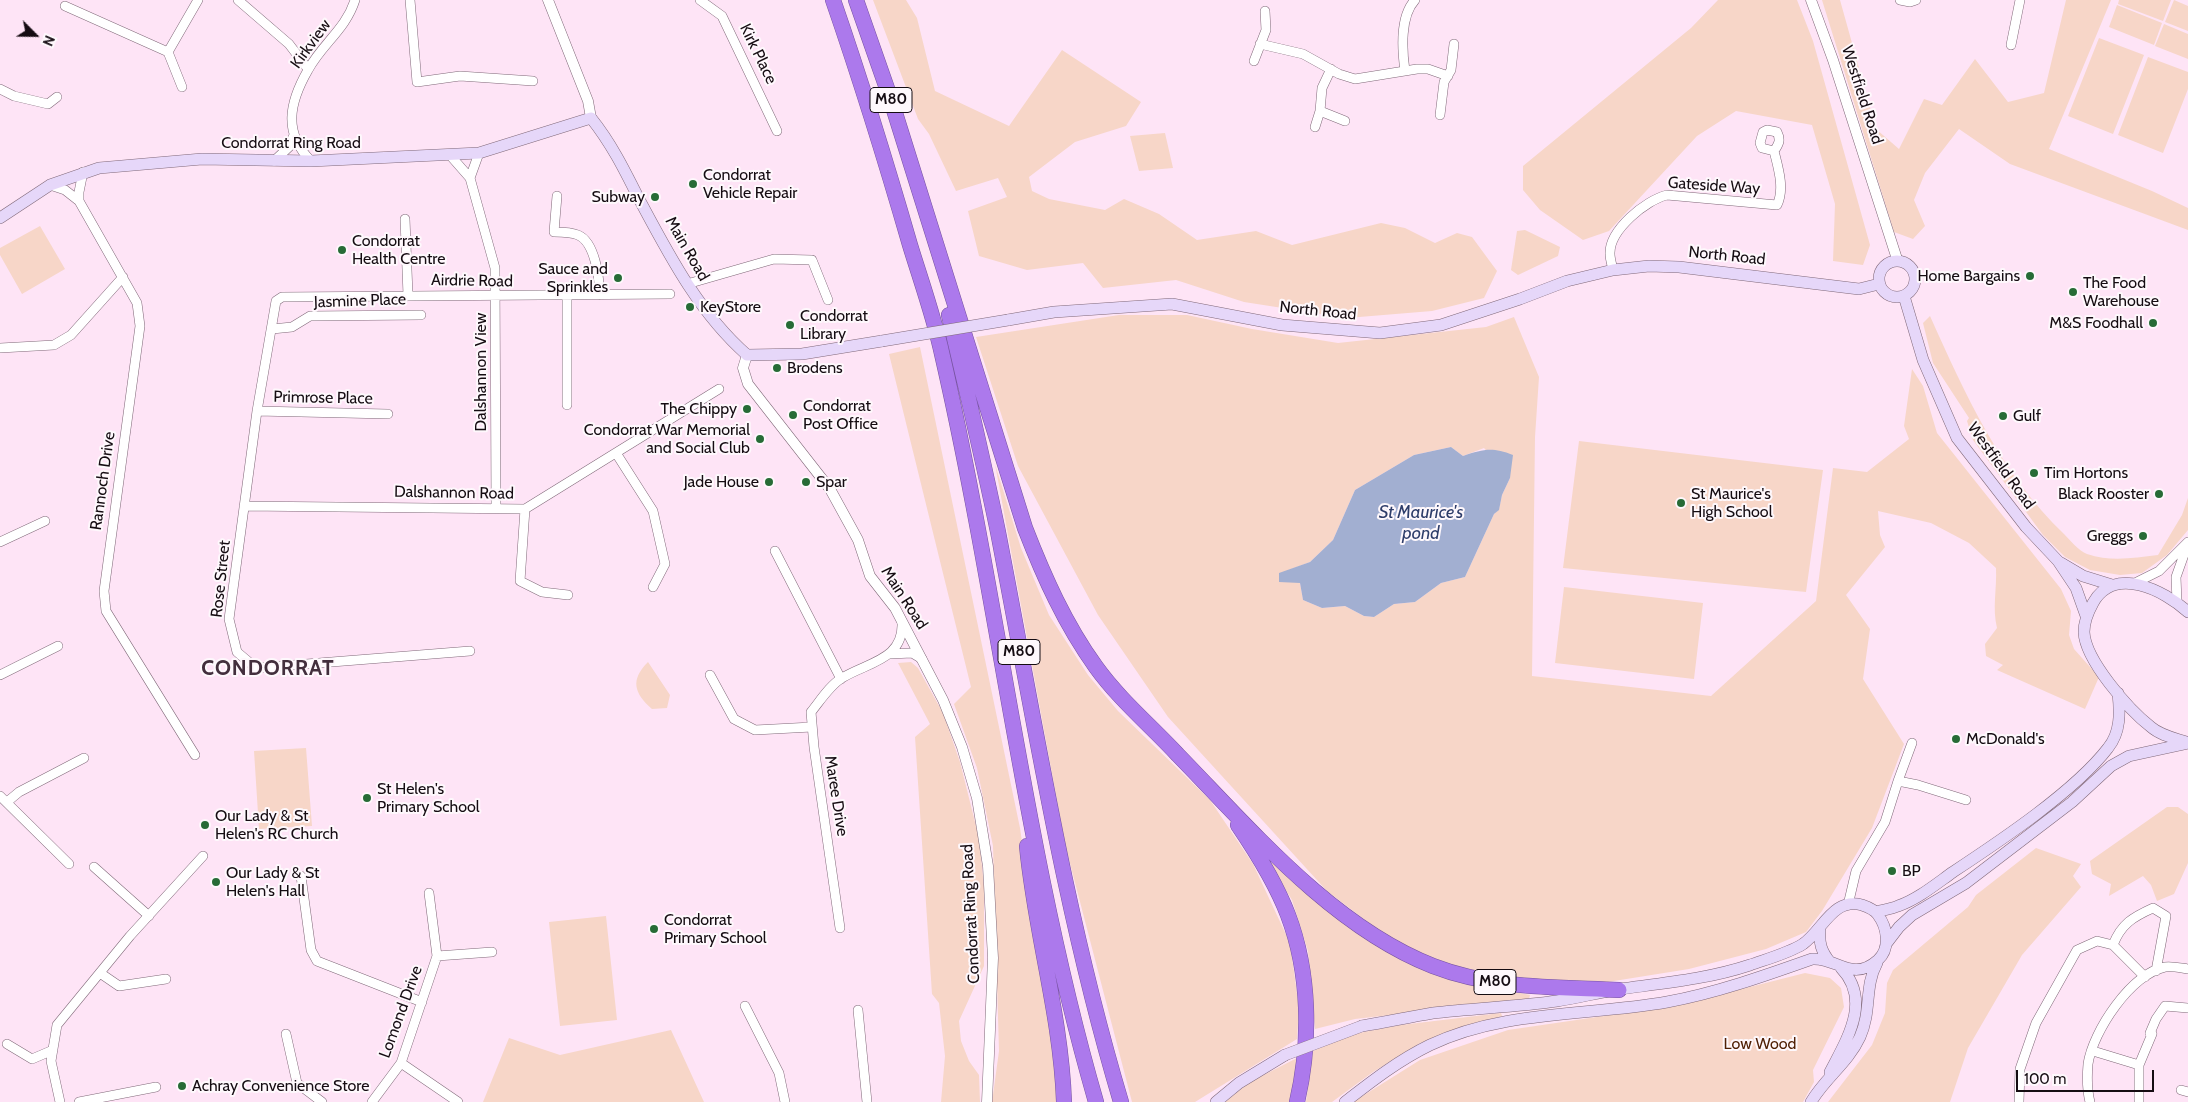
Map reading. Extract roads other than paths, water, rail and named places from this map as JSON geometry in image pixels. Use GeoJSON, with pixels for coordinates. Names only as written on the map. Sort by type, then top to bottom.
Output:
{"type":"FeatureCollection","features":[{"type":"Feature","properties":{"kind":"highway","name":"M80"},"geometry":{"type":"LineString","coordinates":[[833,0],[868,101],[942,351],[982,546],[1051,927],[1096,1102]]}},
{"type":"Feature","properties":{"kind":"highway","name":"M80"},"geometry":{"type":"LineString","coordinates":[[856,0],[890,97],[994,426],[1024,528],[1044,577],[1067,623],[1097,668],[1221,799],[1332,906],[1364,930],[1407,955],[1460,975],[1494,982],[1549,988],[1619,990]]}},
{"type":"Feature","properties":{"kind":"highway","name":"M80"},"geometry":{"type":"LineString","coordinates":[[922,202],[978,440],[1081,959],[1121,1102]]}},
{"type":"Feature","properties":{"kind":"highway","name":"M80"},"geometry":{"type":"LineString","coordinates":[[1017,747],[1031,888],[1055,1011],[1063,1068],[1064,1102]]}},
{"type":"Feature","properties":{"kind":"highway","name":"M80"},"geometry":{"type":"LineString","coordinates":[[1221,799],[1262,860],[1288,915],[1303,967],[1306,1041],[1297,1102]]}},
{"type":"Feature","properties":{"kind":"main road","name":"Condorrat Ring Road"},"geometry":{"type":"LineString","coordinates":[[0,218],[50,185],[83,172],[119,165],[202,159],[311,162],[479,153],[591,118]]}},
{"type":"Feature","properties":{"kind":"main road","name":"Main Road"},"geometry":{"type":"LineString","coordinates":[[591,118],[609,141],[687,284],[714,322],[747,354]]}},
{"type":"Feature","properties":{"kind":"main road"},"geometry":{"type":"LineString","coordinates":[[1897,259],[1909,265],[1916,276],[1915,286],[1910,293],[1904,296],[1894,298],[1883,292],[1879,284],[1878,277],[1884,265],[1897,259]]}},
{"type":"Feature","properties":{"kind":"main road","name":"North Road"},"geometry":{"type":"LineString","coordinates":[[747,354],[802,354],[1054,312],[1172,304],[1282,325],[1380,333],[1441,325],[1496,308],[1567,280],[1614,270],[1649,266],[1679,267],[1858,289],[1879,284]]}},
{"type":"Feature","properties":{"kind":"main road","name":"Westfield Road"},"geometry":{"type":"LineString","coordinates":[[1904,296],[1924,360],[1957,438],[2026,527],[2058,561],[2076,588],[2086,616]]}},
{"type":"Feature","properties":{"kind":"main road","name":"Westfield Road"},"geometry":{"type":"LineString","coordinates":[[2058,561],[2083,576],[2112,585]]}},
{"type":"Feature","properties":{"kind":"main road"},"geometry":{"type":"LineString","coordinates":[[2188,612],[2174,596],[2135,583],[2112,585],[2096,597],[2086,616],[2084,632],[2087,646],[2118,693],[2151,727],[2188,743]]}},
{"type":"Feature","properties":{"kind":"main road"},"geometry":{"type":"LineString","coordinates":[[1876,912],[1898,906],[1918,896],[1983,852],[2071,784],[2109,748],[2119,724],[2118,693]]}},
{"type":"Feature","properties":{"kind":"main road"},"geometry":{"type":"LineString","coordinates":[[1826,1080],[1843,1064],[1859,1039],[1868,1018],[1871,974],[1886,944],[1899,927],[1912,915],[1966,883],[2072,802],[2111,766],[2129,756],[2188,743]]}},
{"type":"Feature","properties":{"kind":"main road"},"geometry":{"type":"LineString","coordinates":[[1216,1102],[1239,1083],[1285,1055],[1362,1026],[1433,1013],[1558,1001],[1619,990],[1688,981],[1750,965],[1802,945],[1820,930],[1828,917],[1838,908],[1848,905],[1860,905],[1876,912],[1886,927],[1886,944]]}},
{"type":"Feature","properties":{"kind":"main road"},"geometry":{"type":"LineString","coordinates":[[1820,930],[1819,941],[1823,953],[1830,962]]}},
{"type":"Feature","properties":{"kind":"main road"},"geometry":{"type":"LineString","coordinates":[[1345,1102],[1410,1055],[1449,1038],[1487,1025],[1525,1018],[1666,1002],[1742,983],[1812,959],[1822,958],[1841,968],[1851,978],[1856,1008],[1850,1033],[1826,1080],[1811,1102]]}},
{"type":"Feature","properties":{"kind":"main road"},"geometry":{"type":"LineString","coordinates":[[1841,968],[1858,970],[1869,967],[1880,959]]}},
{"type":"Feature","properties":{"kind":"street"},"geometry":{"type":"LineString","coordinates":[[168,52],[198,0]]}},
{"type":"Feature","properties":{"kind":"street"},"geometry":{"type":"LineString","coordinates":[[238,0],[289,44],[308,69]]}},
{"type":"Feature","properties":{"kind":"street","name":"Kirkview"},"geometry":{"type":"LineString","coordinates":[[311,162],[302,152],[293,136],[290,116],[308,69],[341,29],[355,0]]}},
{"type":"Feature","properties":{"kind":"street"},"geometry":{"type":"LineString","coordinates":[[410,0],[417,82],[460,76],[533,81]]}},
{"type":"Feature","properties":{"kind":"street","name":"Main Road"},"geometry":{"type":"LineString","coordinates":[[548,0],[588,101],[591,118]]}},
{"type":"Feature","properties":{"kind":"street","name":"Kirk Place"},"geometry":{"type":"LineString","coordinates":[[700,0],[722,16],[777,131]]}},
{"type":"Feature","properties":{"kind":"street"},"geometry":{"type":"LineString","coordinates":[[1405,71],[1402,52],[1408,8],[1416,0]]}},
{"type":"Feature","properties":{"kind":"street","name":"Westfield Road"},"geometry":{"type":"LineString","coordinates":[[1811,0],[1834,60],[1897,259]]}},
{"type":"Feature","properties":{"kind":"street"},"geometry":{"type":"LineString","coordinates":[[1900,0],[1910,2],[1916,0]]}},
{"type":"Feature","properties":{"kind":"street"},"geometry":{"type":"LineString","coordinates":[[2011,46],[2020,0]]}},
{"type":"Feature","properties":{"kind":"street"},"geometry":{"type":"LineString","coordinates":[[65,6],[168,52],[182,87]]}},
{"type":"Feature","properties":{"kind":"street"},"geometry":{"type":"LineString","coordinates":[[1254,60],[1266,30],[1265,11]]}},
{"type":"Feature","properties":{"kind":"street"},"geometry":{"type":"LineString","coordinates":[[1260,44],[1303,54],[1331,69],[1355,78],[1428,69],[1448,76]]}},
{"type":"Feature","properties":{"kind":"street"},"geometry":{"type":"LineString","coordinates":[[1440,115],[1444,82],[1451,70],[1454,44]]}},
{"type":"Feature","properties":{"kind":"street"},"geometry":{"type":"LineString","coordinates":[[1315,127],[1320,111],[1322,88],[1331,69]]}},
{"type":"Feature","properties":{"kind":"street"},"geometry":{"type":"LineString","coordinates":[[0,89],[14,96],[48,104],[57,97]]}},
{"type":"Feature","properties":{"kind":"street"},"geometry":{"type":"LineString","coordinates":[[1320,111],[1345,120]]}},
{"type":"Feature","properties":{"kind":"street"},"geometry":{"type":"LineString","coordinates":[[274,161],[290,146],[293,136]]}},
{"type":"Feature","properties":{"kind":"street","name":"Gateside Way"},"geometry":{"type":"LineString","coordinates":[[1614,270],[1610,254],[1613,241],[1629,220],[1657,198],[1667,195],[1777,205],[1780,193],[1780,172],[1774,151]]}},
{"type":"Feature","properties":{"kind":"street"},"geometry":{"type":"LineString","coordinates":[[470,178],[479,153]]}},
{"type":"Feature","properties":{"kind":"street","name":"Dalshannon View"},"geometry":{"type":"LineString","coordinates":[[449,154],[470,178],[495,268],[496,508]]}},
{"type":"Feature","properties":{"kind":"street"},"geometry":{"type":"LineString","coordinates":[[79,201],[83,172]]}},
{"type":"Feature","properties":{"kind":"street","name":"Rannoch Drive"},"geometry":{"type":"LineString","coordinates":[[50,185],[65,190],[79,201],[137,303],[140,326],[104,591],[106,611],[195,755]]}},
{"type":"Feature","properties":{"kind":"street"},"geometry":{"type":"LineString","coordinates":[[557,196],[554,232],[574,234],[583,239],[597,267],[600,295]]}},
{"type":"Feature","properties":{"kind":"street"},"geometry":{"type":"LineString","coordinates":[[405,219],[408,295]]}},
{"type":"Feature","properties":{"kind":"street"},"geometry":{"type":"LineString","coordinates":[[687,284],[774,259],[812,260],[828,300]]}},
{"type":"Feature","properties":{"kind":"street"},"geometry":{"type":"LineString","coordinates":[[0,348],[54,345],[71,335],[123,277]]}},
{"type":"Feature","properties":{"kind":"street","name":"Airdrie Road"},"geometry":{"type":"LineString","coordinates":[[276,301],[282,297],[408,295],[495,297],[670,294]]}},
{"type":"Feature","properties":{"kind":"street"},"geometry":{"type":"LineString","coordinates":[[567,296],[567,405]]}},
{"type":"Feature","properties":{"kind":"street","name":"Rose Street"},"geometry":{"type":"LineString","coordinates":[[276,301],[257,411],[229,619],[237,652],[256,668],[470,651]]}},
{"type":"Feature","properties":{"kind":"street","name":"Jasmine Place"},"geometry":{"type":"LineString","coordinates":[[272,329],[292,327],[310,316],[421,315]]}},
{"type":"Feature","properties":{"kind":"street","name":"Main Road"},"geometry":{"type":"LineString","coordinates":[[747,354],[743,368],[748,384],[830,489],[858,540],[870,576],[902,620],[943,700]]}},
{"type":"Feature","properties":{"kind":"street","name":"Dalshannon Road"},"geometry":{"type":"LineString","coordinates":[[244,506],[525,509],[719,389]]}},
{"type":"Feature","properties":{"kind":"street","name":"Primrose Place"},"geometry":{"type":"LineString","coordinates":[[257,411],[388,414]]}},
{"type":"Feature","properties":{"kind":"street"},"geometry":{"type":"LineString","coordinates":[[616,453],[654,511],[665,564],[653,587]]}},
{"type":"Feature","properties":{"kind":"street"},"geometry":{"type":"LineString","coordinates":[[525,509],[520,581],[542,592],[568,595]]}},
{"type":"Feature","properties":{"kind":"street"},"geometry":{"type":"LineString","coordinates":[[0,542],[45,521]]}},
{"type":"Feature","properties":{"kind":"street"},"geometry":{"type":"LineString","coordinates":[[2135,583],[2159,571],[2188,543]]}},
{"type":"Feature","properties":{"kind":"street"},"geometry":{"type":"LineString","coordinates":[[2174,596],[2176,577],[2188,543]]}},
{"type":"Feature","properties":{"kind":"street"},"geometry":{"type":"LineString","coordinates":[[775,551],[841,679]]}},
{"type":"Feature","properties":{"kind":"street"},"geometry":{"type":"LineString","coordinates":[[890,654],[899,645],[903,634],[902,620]]}},
{"type":"Feature","properties":{"kind":"street"},"geometry":{"type":"LineString","coordinates":[[0,675],[58,646]]}},
{"type":"Feature","properties":{"kind":"street"},"geometry":{"type":"LineString","coordinates":[[890,654],[912,654],[922,659]]}},
{"type":"Feature","properties":{"kind":"street","name":"Maree Drive"},"geometry":{"type":"LineString","coordinates":[[840,928],[811,712],[841,679],[890,654]]}},
{"type":"Feature","properties":{"kind":"street"},"geometry":{"type":"LineString","coordinates":[[710,675],[734,719],[755,730],[812,727]]}},
{"type":"Feature","properties":{"kind":"street","name":"Condorrat Ring Road"},"geometry":{"type":"LineString","coordinates":[[943,700],[962,748],[977,798],[988,866],[993,958],[986,1102]]}},
{"type":"Feature","properties":{"kind":"street"},"geometry":{"type":"LineString","coordinates":[[1848,905],[1856,871],[1885,822],[1912,743]]}},
{"type":"Feature","properties":{"kind":"street"},"geometry":{"type":"LineString","coordinates":[[69,864],[3,799],[84,758]]}},
{"type":"Feature","properties":{"kind":"street"},"geometry":{"type":"LineString","coordinates":[[1898,781],[1918,785],[1966,800]]}},
{"type":"Feature","properties":{"kind":"street"},"geometry":{"type":"LineString","coordinates":[[60,1102],[51,1061],[56,1025],[148,916],[203,856]]}},
{"type":"Feature","properties":{"kind":"street"},"geometry":{"type":"LineString","coordinates":[[94,867],[148,916]]}},
{"type":"Feature","properties":{"kind":"street"},"geometry":{"type":"LineString","coordinates":[[302,876],[311,950],[317,961],[422,1002]]}},
{"type":"Feature","properties":{"kind":"street","name":"Lomond Drive"},"geometry":{"type":"LineString","coordinates":[[372,1102],[401,1063],[437,956],[429,893]]}},
{"type":"Feature","properties":{"kind":"street"},"geometry":{"type":"LineString","coordinates":[[2113,945],[2118,932],[2130,919],[2153,908],[2166,916],[2156,971]]}},
{"type":"Feature","properties":{"kind":"street"},"geometry":{"type":"LineString","coordinates":[[2019,1102],[2020,1069],[2036,1023],[2077,950],[2096,941],[2113,945],[2145,977]]}},
{"type":"Feature","properties":{"kind":"street","name":"Lomond Drive"},"geometry":{"type":"LineString","coordinates":[[437,956],[492,952]]}},
{"type":"Feature","properties":{"kind":"street"},"geometry":{"type":"LineString","coordinates":[[2090,1102],[2088,1062],[2099,1032],[2111,1013],[2126,994],[2145,977],[2166,967],[2188,969]]}},
{"type":"Feature","properties":{"kind":"street"},"geometry":{"type":"LineString","coordinates":[[100,973],[119,986],[166,979]]}},
{"type":"Feature","properties":{"kind":"street"},"geometry":{"type":"LineString","coordinates":[[745,1006],[779,1073],[785,1102]]}},
{"type":"Feature","properties":{"kind":"street"},"geometry":{"type":"LineString","coordinates":[[2139,1102],[2139,1064],[2152,1034],[2150,1033],[2156,1019],[2165,1006],[2188,1008]]}},
{"type":"Feature","properties":{"kind":"street"},"geometry":{"type":"LineString","coordinates":[[858,1010],[867,1102]]}},
{"type":"Feature","properties":{"kind":"street"},"geometry":{"type":"LineString","coordinates":[[286,1034],[297,1083],[322,1102]]}},
{"type":"Feature","properties":{"kind":"street"},"geometry":{"type":"LineString","coordinates":[[7,1044],[32,1059],[53,1050]]}},
{"type":"Feature","properties":{"kind":"street"},"geometry":{"type":"LineString","coordinates":[[2092,1051],[2139,1064]]}},
{"type":"Feature","properties":{"kind":"street"},"geometry":{"type":"LineString","coordinates":[[401,1063],[458,1102]]}},
{"type":"Feature","properties":{"kind":"street"},"geometry":{"type":"LineString","coordinates":[[79,1102],[156,1087]]}},
{"type":"Feature","properties":{"kind":"water","name":"St Maurice's pond"},"geometry":{"type":"Polygon","coordinates":[[[1451,447],[1463,456],[1488,450],[1513,455],[1510,478],[1502,495],[1499,510],[1494,514],[1465,577],[1441,583],[1415,602],[1394,604],[1374,617],[1364,616],[1345,606],[1322,608],[1303,600],[1300,583],[1279,582],[1279,573],[1310,562],[1333,540],[1355,490],[1414,455],[1451,447]]]}},
{"type":"Feature","properties":{"kind":"place","name":"Condorrat Vehicle Repair"},"geometry":{"type":"Point","coordinates":[693,184]}},
{"type":"Feature","properties":{"kind":"place","name":"Subway"},"geometry":{"type":"Point","coordinates":[655,197]}},
{"type":"Feature","properties":{"kind":"place","name":"Condorrat Health Centre"},"geometry":{"type":"Point","coordinates":[342,250]}},
{"type":"Feature","properties":{"kind":"place","name":"Home Bargains"},"geometry":{"type":"Point","coordinates":[2030,276]}},
{"type":"Feature","properties":{"kind":"place","name":"Sauce and Sprinkles"},"geometry":{"type":"Point","coordinates":[618,278]}},
{"type":"Feature","properties":{"kind":"place","name":"The Food Warehouse"},"geometry":{"type":"Point","coordinates":[2073,292]}},
{"type":"Feature","properties":{"kind":"place","name":"KeyStore"},"geometry":{"type":"Point","coordinates":[690,307]}},
{"type":"Feature","properties":{"kind":"place","name":"M&S Foodhall"},"geometry":{"type":"Point","coordinates":[2153,323]}},
{"type":"Feature","properties":{"kind":"place","name":"Condorrat Library"},"geometry":{"type":"Point","coordinates":[790,325]}},
{"type":"Feature","properties":{"kind":"place","name":"Brodens"},"geometry":{"type":"Point","coordinates":[777,368]}},
{"type":"Feature","properties":{"kind":"place","name":"The Chippy"},"geometry":{"type":"Point","coordinates":[747,409]}},
{"type":"Feature","properties":{"kind":"place","name":"Condorrat Post Office"},"geometry":{"type":"Point","coordinates":[793,415]}},
{"type":"Feature","properties":{"kind":"place","name":"Gulf"},"geometry":{"type":"Point","coordinates":[2003,416]}},
{"type":"Feature","properties":{"kind":"place","name":"Condorrat War Memorial and Social Club"},"geometry":{"type":"Point","coordinates":[760,439]}},
{"type":"Feature","properties":{"kind":"place","name":"Tim Hortons"},"geometry":{"type":"Point","coordinates":[2034,473]}},
{"type":"Feature","properties":{"kind":"place","name":"Jade House"},"geometry":{"type":"Point","coordinates":[769,482]}},
{"type":"Feature","properties":{"kind":"place","name":"Spar"},"geometry":{"type":"Point","coordinates":[806,482]}},
{"type":"Feature","properties":{"kind":"place","name":"Black Rooster"},"geometry":{"type":"Point","coordinates":[2159,494]}},
{"type":"Feature","properties":{"kind":"place","name":"St Maurice's High School"},"geometry":{"type":"Point","coordinates":[1681,503]}},
{"type":"Feature","properties":{"kind":"place","name":"Greggs"},"geometry":{"type":"Point","coordinates":[2143,536]}},
{"type":"Feature","properties":{"kind":"place","name":"McDonald's"},"geometry":{"type":"Point","coordinates":[1956,739]}},
{"type":"Feature","properties":{"kind":"place","name":"St Helen's Primary School"},"geometry":{"type":"Point","coordinates":[367,798]}},
{"type":"Feature","properties":{"kind":"place","name":"Our Lady & St Helen's RC Church"},"geometry":{"type":"Point","coordinates":[205,825]}},
{"type":"Feature","properties":{"kind":"place","name":"BP"},"geometry":{"type":"Point","coordinates":[1892,871]}},
{"type":"Feature","properties":{"kind":"place","name":"Our Lady & St Helen's Hall"},"geometry":{"type":"Point","coordinates":[216,882]}},
{"type":"Feature","properties":{"kind":"place","name":"Condorrat Primary School"},"geometry":{"type":"Point","coordinates":[654,929]}},
{"type":"Feature","properties":{"kind":"place","name":"Achray Convenience Store"},"geometry":{"type":"Point","coordinates":[182,1086]}},
{"type":"Feature","properties":{"kind":"district","name":"CONDORRAT"},"geometry":{"type":"Point","coordinates":[268,669]}},
{"type":"Feature","properties":{"kind":"park label","name":"Low Wood"},"geometry":{"type":"Point","coordinates":[1760,1044]}}]}
